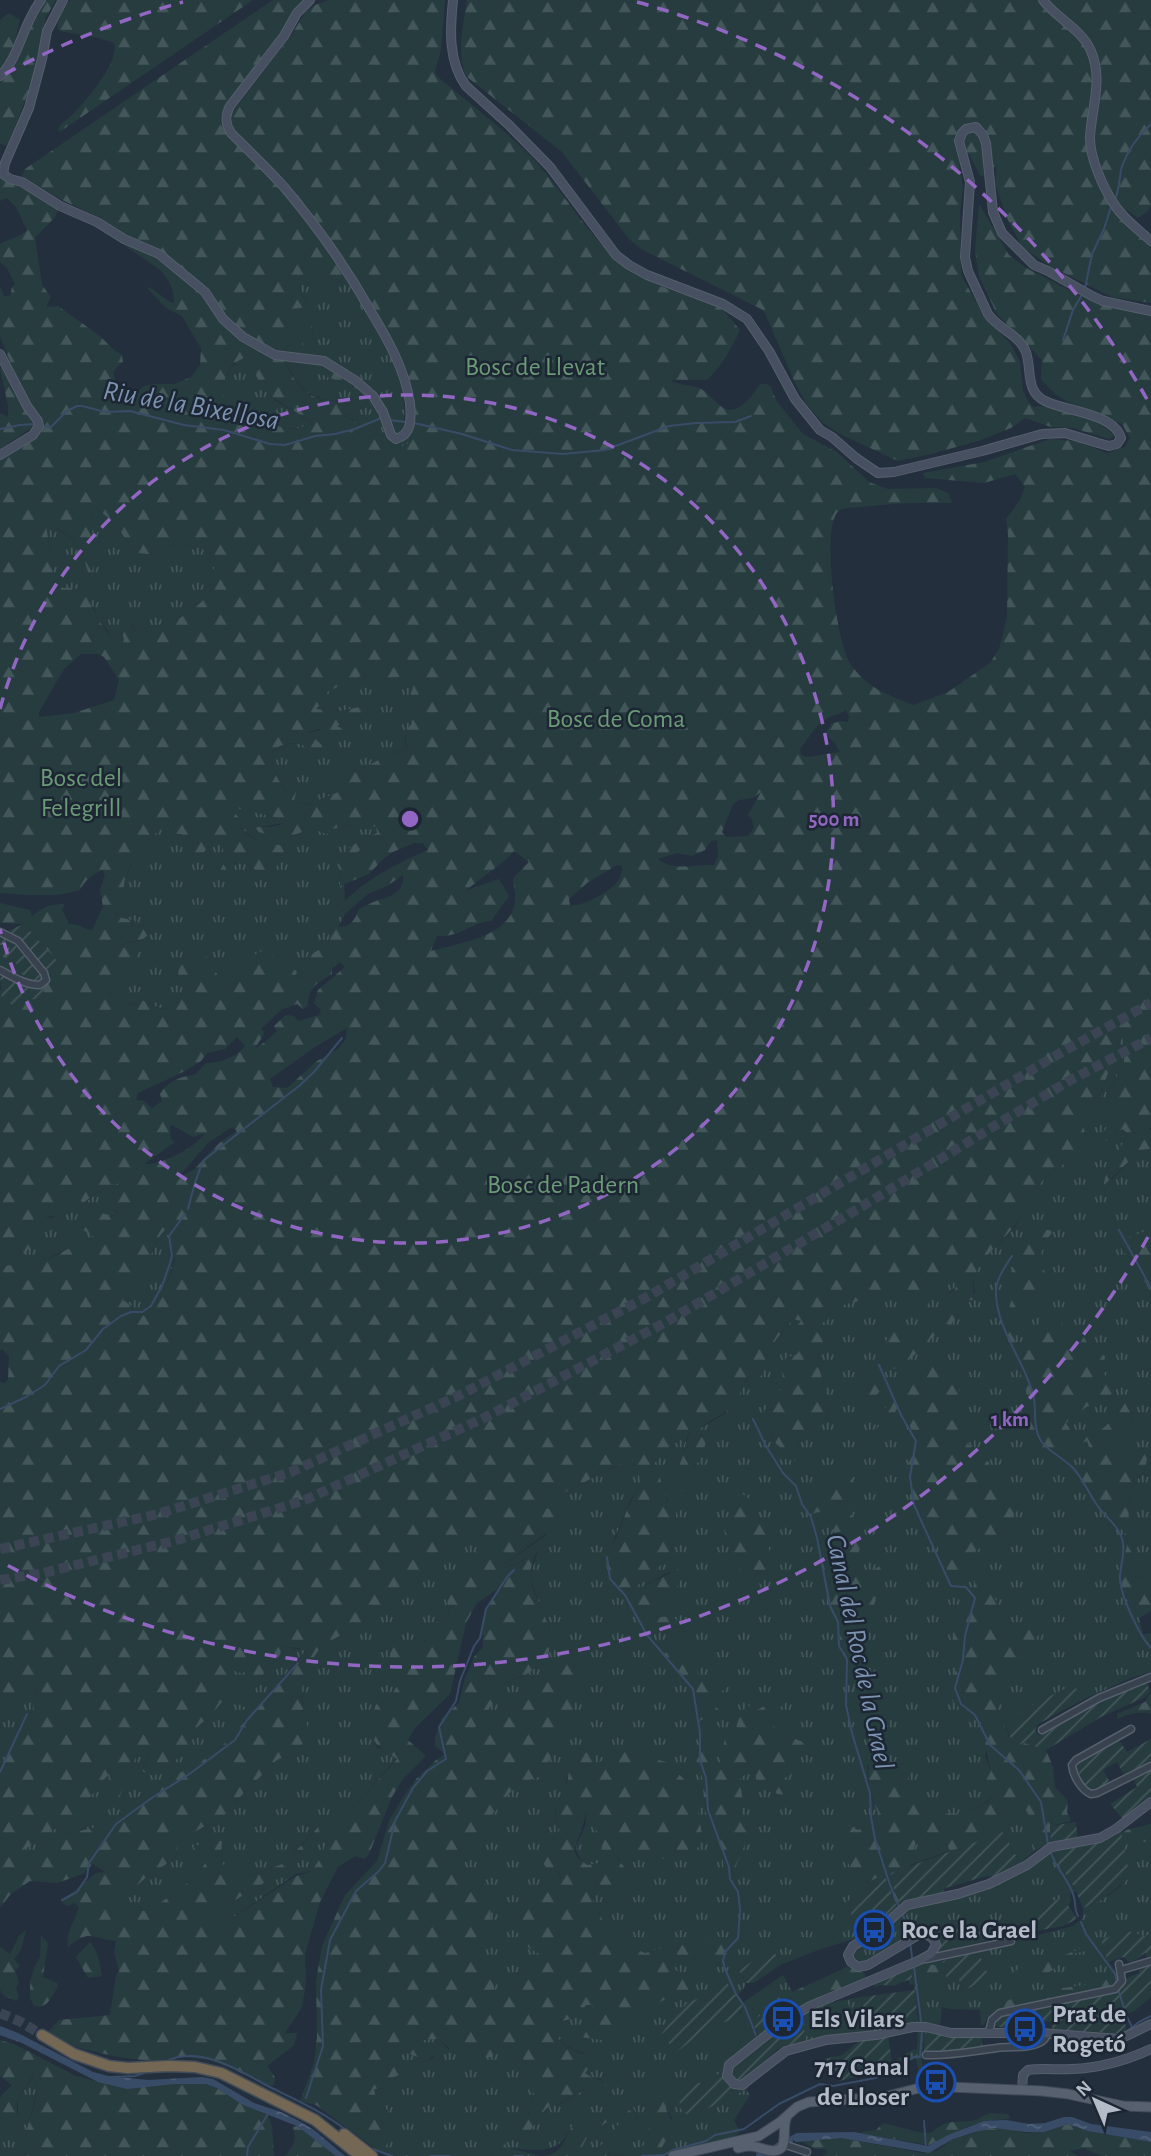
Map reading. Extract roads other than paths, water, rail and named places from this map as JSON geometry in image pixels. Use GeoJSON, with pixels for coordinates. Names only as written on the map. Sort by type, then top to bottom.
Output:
{"type":"FeatureCollection","features":[{"type":"Feature","properties":{"kind":"highway"},"geometry":{"type":"LineString","coordinates":[[42,2035],[74,2054],[109,2066],[208,2069],[233,2078],[315,2114],[372,2156]]}},
{"type":"Feature","properties":{"kind":"highway"},"geometry":{"type":"LineString","coordinates":[[169,2066],[211,2075],[278,2108],[314,2127],[350,2156]]}},
{"type":"Feature","properties":{"kind":"highway"},"geometry":{"type":"LineString","coordinates":[[233,2078],[327,2128],[360,2156]]}},
{"type":"Feature","properties":{"kind":"main road"},"geometry":{"type":"LineString","coordinates":[[0,76],[13,59],[28,19],[41,0]]}},
{"type":"Feature","properties":{"kind":"main road"},"geometry":{"type":"LineString","coordinates":[[62,0],[47,31],[29,108],[5,163],[3,174],[22,182],[60,206],[97,222],[124,239],[159,254],[205,292],[223,319],[243,337],[275,355],[324,361],[356,381],[378,403],[391,435],[396,439],[401,438],[411,422],[408,389],[387,337],[352,276],[285,189],[227,127],[227,112],[230,106],[284,36],[297,13],[310,0]]}},
{"type":"Feature","properties":{"kind":"main road"},"geometry":{"type":"LineString","coordinates":[[453,0],[453,53],[456,68],[466,86],[502,117],[550,167],[616,255],[647,275],[723,304],[747,319],[769,351],[795,399],[820,430],[878,473],[894,472],[1042,434],[1076,435],[1109,446],[1117,444],[1121,439],[1121,433],[1114,427],[1080,411],[1047,402],[1036,395],[1031,387],[1028,360],[1021,344],[988,314],[968,271],[965,257],[970,182],[959,141],[966,129],[976,127],[984,135],[995,220],[1002,233],[1034,265],[1103,301],[1151,310]]}},
{"type":"Feature","properties":{"kind":"main road"},"geometry":{"type":"LineString","coordinates":[[1043,0],[1082,36],[1091,52],[1097,86],[1090,142],[1094,161],[1113,203],[1135,228],[1151,241]]}},
{"type":"Feature","properties":{"kind":"main road"},"geometry":{"type":"LineString","coordinates":[[0,354],[39,426],[33,435],[0,455]]}},
{"type":"Feature","properties":{"kind":"main road"},"geometry":{"type":"LineString","coordinates":[[1151,1802],[1100,1838],[1051,1847],[1027,1865],[989,1884],[907,1905],[875,1933],[853,1946],[848,1955],[849,1959],[853,1965],[862,1967],[910,1939],[924,1934],[934,1940],[934,1950],[920,1960],[796,2014],[729,2065],[726,2072],[728,2079],[734,2084],[742,2085],[786,2051],[826,2040],[876,2035],[919,2026],[951,2033],[1047,2034],[1120,2039],[1151,2024]]}},
{"type":"Feature","properties":{"kind":"main road"},"geometry":{"type":"LineString","coordinates":[[1022,2090],[1023,2075],[1028,2070],[1076,2069],[1117,2063],[1151,2049]]}},
{"type":"Feature","properties":{"kind":"main road"},"geometry":{"type":"LineString","coordinates":[[700,2156],[736,2146],[766,2131],[809,2102],[884,2097],[927,2087],[1068,2094],[1123,2106],[1151,2107]]}},
{"type":"Feature","properties":{"kind":"main road"},"geometry":{"type":"LineString","coordinates":[[673,2156],[736,2146],[750,2146],[775,2152],[783,2142],[784,2125],[789,2114]]}},
{"type":"Feature","properties":{"kind":"main road"},"geometry":{"type":"LineString","coordinates":[[766,2131],[777,2131],[783,2142]]}},
{"type":"Feature","properties":{"kind":"main road"},"geometry":{"type":"LineString","coordinates":[[764,2151],[760,2144],[766,2131]]}},
{"type":"Feature","properties":{"kind":"street"},"geometry":{"type":"LineString","coordinates":[[0,932],[18,941],[44,973],[46,980],[40,985],[34,985],[17,980],[0,970]]}},
{"type":"Feature","properties":{"kind":"street"},"geometry":{"type":"LineString","coordinates":[[1042,1730],[1099,1698],[1151,1676]]}},
{"type":"Feature","properties":{"kind":"street"},"geometry":{"type":"LineString","coordinates":[[1131,1729],[1076,1760],[1072,1765],[1073,1770],[1082,1789],[1091,1794],[1097,1793],[1151,1766]]}},
{"type":"Feature","properties":{"kind":"street"},"geometry":{"type":"LineString","coordinates":[[920,1960],[1011,1941]]}},
{"type":"Feature","properties":{"kind":"street"},"geometry":{"type":"LineString","coordinates":[[989,2032],[992,2020],[1000,2013],[1115,1989],[1122,1981],[1120,1967],[1151,1961]]}},
{"type":"Feature","properties":{"kind":"street"},"geometry":{"type":"LineString","coordinates":[[926,2055],[957,2055],[1024,2046],[1039,2043],[1047,2034]]}},
{"type":"Feature","properties":{"kind":"street"},"geometry":{"type":"LineString","coordinates":[[783,2142],[807,2152]]}},
{"type":"Feature","properties":{"kind":"water"},"geometry":{"type":"Polygon","coordinates":[[[0,2026],[93,2072],[108,2076],[148,2080],[202,2077],[213,2079],[254,2103],[299,2121],[345,2156],[336,2156],[297,2126],[243,2105],[217,2088],[206,2084],[175,2084],[127,2089],[98,2082],[22,2043],[0,2035],[0,2026]]]}},
{"type":"Feature","properties":{"kind":"water"},"geometry":{"type":"Polygon","coordinates":[[[1064,2117],[1091,2124],[1151,2132],[1151,2142],[1088,2131],[1068,2124],[1044,2132],[995,2128],[975,2132],[953,2139],[929,2153],[841,2138],[796,2142],[791,2138],[797,2133],[854,2132],[928,2146],[984,2121],[1006,2120],[1029,2124],[1045,2123],[1064,2117]]]}},
{"type":"Feature","properties":{"kind":"waterway"},"geometry":{"type":"LineString","coordinates":[[1115,199],[1124,160],[1134,143],[1151,124]]}},
{"type":"Feature","properties":{"kind":"waterway"},"geometry":{"type":"LineString","coordinates":[[1085,288],[1092,254],[1111,207]]}},
{"type":"Feature","properties":{"kind":"waterway"},"geometry":{"type":"LineString","coordinates":[[1063,340],[1073,310],[1083,293]]}},
{"type":"Feature","properties":{"kind":"waterway","name":"Riu de la Bixellosa"},"geometry":{"type":"LineString","coordinates":[[41,426],[51,427],[67,411],[82,406],[105,412],[130,411],[184,425],[224,430],[270,444],[285,445],[355,429],[381,418]]}},
{"type":"Feature","properties":{"kind":"waterway","name":"Riu de la Bixellosa"},"geometry":{"type":"LineString","coordinates":[[414,423],[462,434],[512,450],[563,454],[605,450],[669,426],[735,422],[751,416]]}},
{"type":"Feature","properties":{"kind":"waterway"},"geometry":{"type":"LineString","coordinates":[[389,420],[406,422]]}},
{"type":"Feature","properties":{"kind":"waterway","name":"Riu de la Bixellosa"},"geometry":{"type":"LineString","coordinates":[[0,429],[35,424]]}},
{"type":"Feature","properties":{"kind":"waterway"},"geometry":{"type":"LineString","coordinates":[[188,1209],[204,1160],[299,1086],[342,1038]]}},
{"type":"Feature","properties":{"kind":"waterway"},"geometry":{"type":"LineString","coordinates":[[0,1409],[45,1385],[59,1366],[86,1350],[103,1329],[121,1316],[142,1312],[151,1306],[162,1286],[172,1256],[169,1236],[185,1214]]}},
{"type":"Feature","properties":{"kind":"waterway"},"geometry":{"type":"LineString","coordinates":[[1119,1230],[1151,1288]]}},
{"type":"Feature","properties":{"kind":"waterway"},"geometry":{"type":"LineString","coordinates":[[1012,1256],[1001,1274],[996,1294],[1001,1320],[1033,1394],[1038,1436],[1074,1469],[1096,1504],[1118,1530],[1123,1544],[1120,1576],[1123,1593],[1136,1624],[1151,1648]]}},
{"type":"Feature","properties":{"kind":"waterway"},"geometry":{"type":"LineString","coordinates":[[879,1365],[901,1415],[916,1441],[910,1477],[914,1505],[951,1586],[966,1587],[975,1598],[955,1688],[961,1704],[975,1715],[990,1745],[1019,1770],[1041,1802],[1048,1844]]}},
{"type":"Feature","properties":{"kind":"waterway","name":"Canal del Roc de la Grael"},"geometry":{"type":"LineString","coordinates":[[753,1419],[783,1473],[796,1486],[802,1504],[811,1517],[830,1606],[838,1622],[839,1646],[847,1659],[846,1705],[870,1793],[875,1839],[898,1905]]}},
{"type":"Feature","properties":{"kind":"waterway"},"geometry":{"type":"LineString","coordinates":[[607,1557],[610,1579],[625,1595],[647,1635],[693,1689],[708,1810],[729,1867],[730,1879],[738,1892],[740,1909],[738,1938],[725,1952],[723,1961],[756,2035]]}},
{"type":"Feature","properties":{"kind":"waterway"},"geometry":{"type":"LineString","coordinates":[[306,2098],[323,2046],[321,1990],[330,1940],[356,1891],[385,1863],[395,1821],[413,1788],[427,1771],[446,1759],[439,1727],[456,1701],[460,1681],[480,1638],[486,1609],[514,1570]]}},
{"type":"Feature","properties":{"kind":"waterway"},"geometry":{"type":"LineString","coordinates":[[62,1900],[77,1892],[87,1877],[89,1863],[116,1824],[235,1740],[247,1720],[298,1663]]}},
{"type":"Feature","properties":{"kind":"waterway"},"geometry":{"type":"LineString","coordinates":[[0,1772],[27,1714]]}},
{"type":"Feature","properties":{"kind":"waterway"},"geometry":{"type":"LineString","coordinates":[[1051,1853],[1071,1889],[1078,1916]]}},
{"type":"Feature","properties":{"kind":"waterway","name":"Canal del Roc de la Grael"},"geometry":{"type":"LineString","coordinates":[[903,1915],[909,1937]]}},
{"type":"Feature","properties":{"kind":"waterway"},"geometry":{"type":"LineString","coordinates":[[1081,1922],[1086,1934],[1115,1974],[1117,1982]]}},
{"type":"Feature","properties":{"kind":"waterway","name":"Canal del Roc de la Grael"},"geometry":{"type":"LineString","coordinates":[[910,1942],[912,1957]]}},
{"type":"Feature","properties":{"kind":"waterway","name":"Canal del Roc de la Grael"},"geometry":{"type":"LineString","coordinates":[[914,1967],[921,2021]]}},
{"type":"Feature","properties":{"kind":"waterway"},"geometry":{"type":"LineString","coordinates":[[1119,1992],[1132,2027]]}},
{"type":"Feature","properties":{"kind":"waterway"},"geometry":{"type":"LineString","coordinates":[[1126,2032],[1151,2016]]}},
{"type":"Feature","properties":{"kind":"waterway"},"geometry":{"type":"LineString","coordinates":[[642,2156],[664,2155],[706,2141],[715,2135],[744,2129],[779,2104],[820,2084],[833,2086],[875,2078],[914,2057],[920,2057],[922,2032]]}},
{"type":"Feature","properties":{"kind":"waterway"},"geometry":{"type":"LineString","coordinates":[[165,2062],[191,2056],[222,2063],[308,2106],[346,2130]]}},
{"type":"Feature","properties":{"kind":"waterway"},"geometry":{"type":"LineString","coordinates":[[111,2077],[144,2073]]}},
{"type":"Feature","properties":{"kind":"waterway"},"geometry":{"type":"LineString","coordinates":[[247,2156],[248,2147],[268,2114]]}},
{"type":"Feature","properties":{"kind":"waterway","name":"Canal del Roc de la Grael"},"geometry":{"type":"LineString","coordinates":[[924,2121],[926,2148]]}},
{"type":"Feature","properties":{"kind":"waterway"},"geometry":{"type":"LineString","coordinates":[[761,2156],[788,2141]]}},
{"type":"Feature","properties":{"kind":"waterway"},"geometry":{"type":"LineString","coordinates":[[370,2148],[392,2156]]}},
{"type":"Feature","properties":{"kind":"waterway"},"geometry":{"type":"LineString","coordinates":[[430,2156],[450,2156]]}},
{"type":"Feature","properties":{"kind":"waterway"},"geometry":{"type":"LineString","coordinates":[[514,2156],[523,2156]]}},
{"type":"Feature","properties":{"kind":"tunnel"},"geometry":{"type":"LineString","coordinates":[[0,1549],[158,1514],[291,1472],[460,1395],[647,1297],[1062,1052],[1151,1003]]}},
{"type":"Feature","properties":{"kind":"tunnel"},"geometry":{"type":"LineString","coordinates":[[0,1580],[43,1573],[174,1541],[305,1500],[486,1417],[666,1322],[1067,1082],[1151,1038]]}},
{"type":"Feature","properties":{"kind":"tunnel"},"geometry":{"type":"LineString","coordinates":[[0,2013],[42,2035]]}},
{"type":"Feature","properties":{"kind":"place","name":"Roc e la Grael"},"geometry":{"type":"Point","coordinates":[874,1930]}},
{"type":"Feature","properties":{"kind":"place","name":"Els Vilars"},"geometry":{"type":"Point","coordinates":[783,2019]}},
{"type":"Feature","properties":{"kind":"place","name":"Prat de Rogetó"},"geometry":{"type":"Point","coordinates":[1025,2029]}},
{"type":"Feature","properties":{"kind":"place","name":"717 Canal de Lloser"},"geometry":{"type":"Point","coordinates":[936,2082]}},
{"type":"Feature","properties":{"kind":"park label","name":"Bosc de Llevat"},"geometry":{"type":"Point","coordinates":[535,367]}},
{"type":"Feature","properties":{"kind":"park label","name":"Bosc de Coma"},"geometry":{"type":"Point","coordinates":[616,719]}},
{"type":"Feature","properties":{"kind":"park label","name":"Bosc del Felegrill"},"geometry":{"type":"Point","coordinates":[81,793]}},
{"type":"Feature","properties":{"kind":"park label","name":"Bosc de Padern"},"geometry":{"type":"Point","coordinates":[563,1185]}}]}
